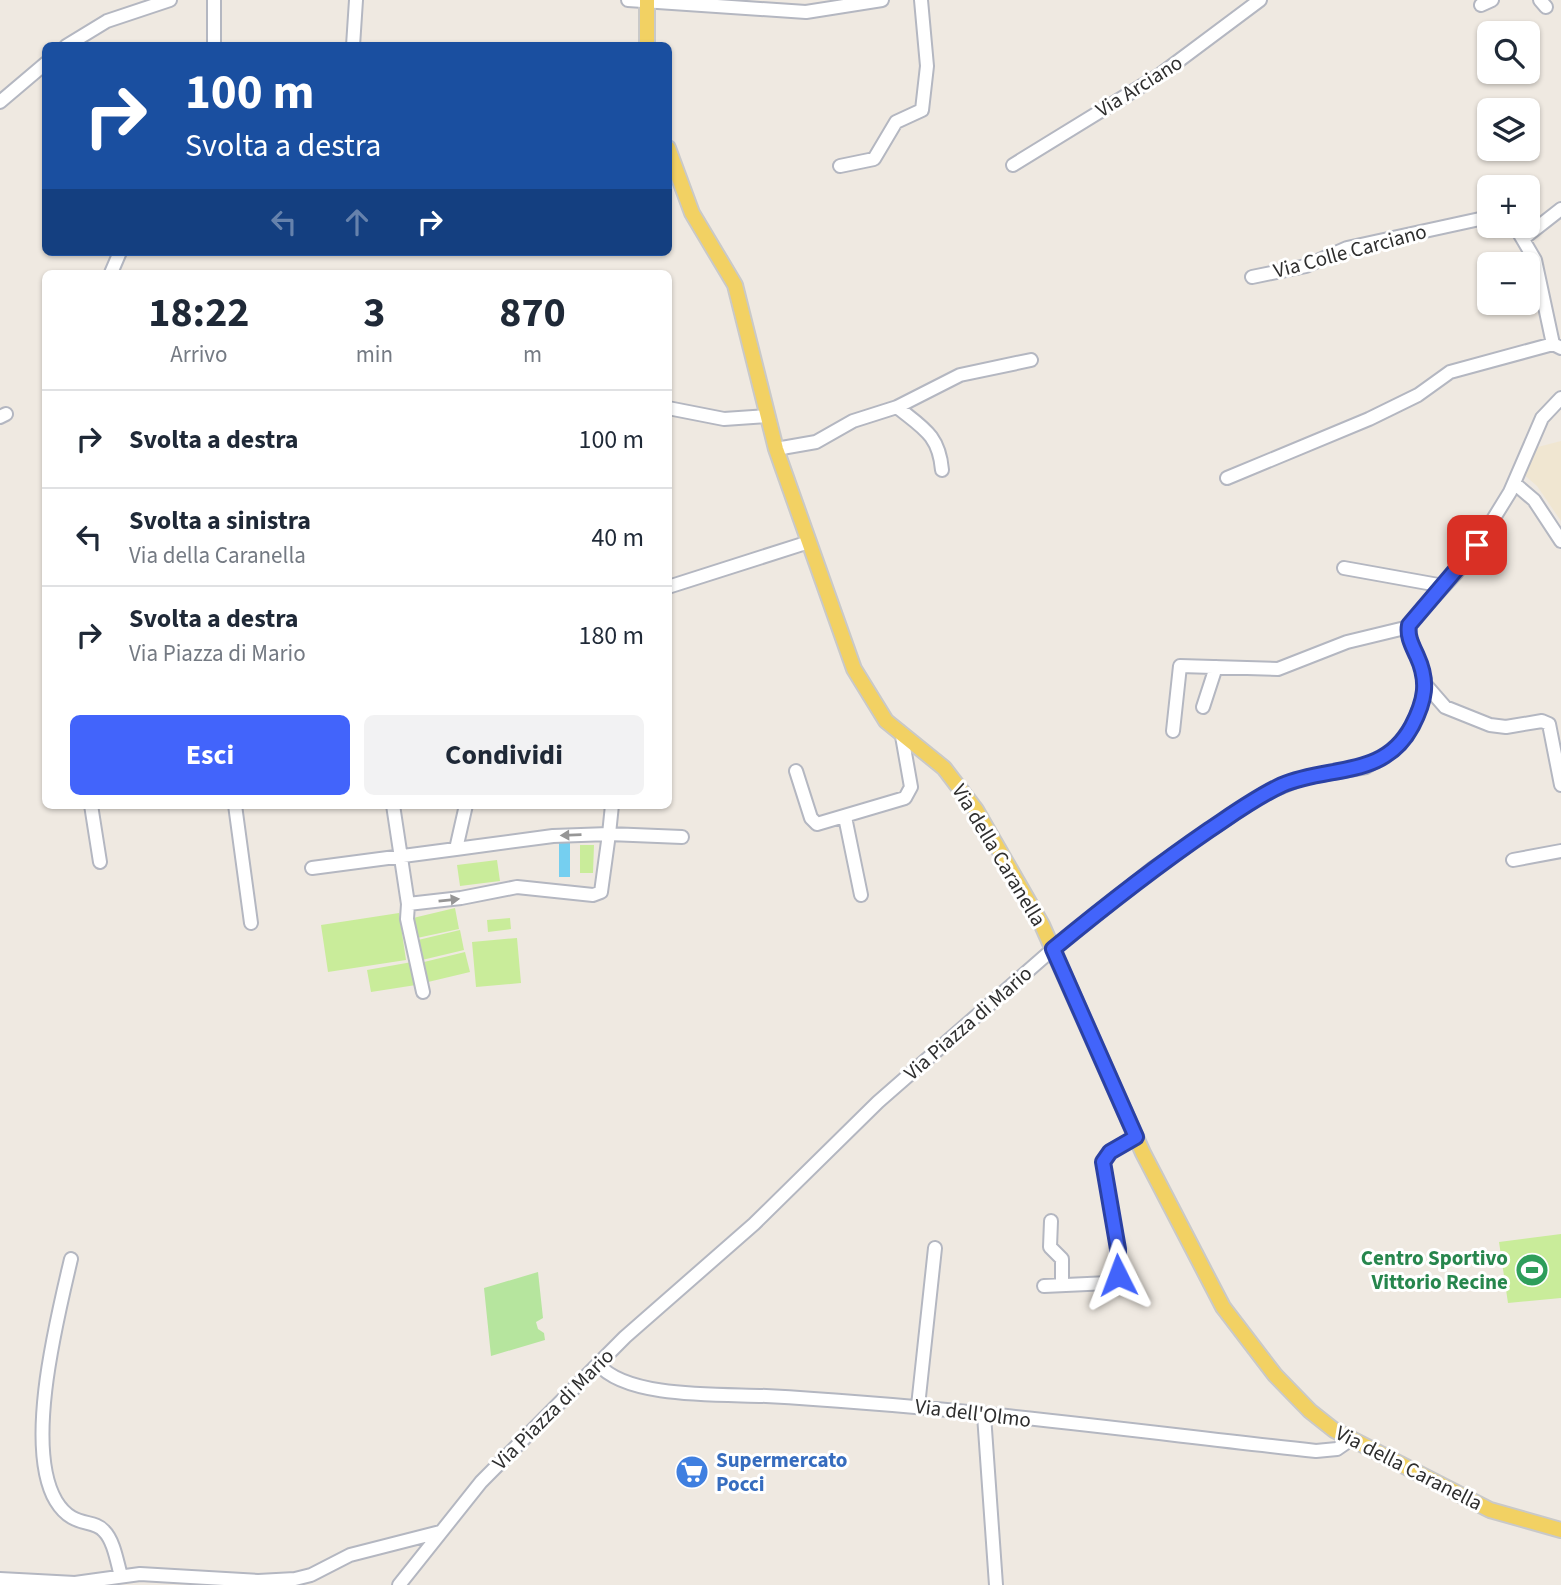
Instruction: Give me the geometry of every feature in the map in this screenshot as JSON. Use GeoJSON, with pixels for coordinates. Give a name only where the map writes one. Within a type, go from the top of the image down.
{"type":"FeatureCollection","features":[{"type":"Feature","properties":{"kind":"main road"},"geometry":{"type":"LineString","coordinates":[[647,1],[647,42]]}},
{"type":"Feature","properties":{"kind":"main road","name":"Via della Caranella"},"geometry":{"type":"LineString","coordinates":[[672,159],[692,213],[737,289],[776,449],[854,669],[880,713],[902,736],[934,759],[965,792],[1053,949],[1136,1137],[1210,1284],[1241,1333],[1310,1411],[1350,1440],[1495,1512],[1561,1530]]}},
{"type":"Feature","properties":{"kind":"street"},"geometry":{"type":"LineString","coordinates":[[72,42],[107,20],[170,0]]}},
{"type":"Feature","properties":{"kind":"street"},"geometry":{"type":"LineString","coordinates":[[214,42],[215,0]]}},
{"type":"Feature","properties":{"kind":"street"},"geometry":{"type":"LineString","coordinates":[[353,42],[356,0]]}},
{"type":"Feature","properties":{"kind":"street"},"geometry":{"type":"LineString","coordinates":[[628,0],[810,12],[882,0]]}},
{"type":"Feature","properties":{"kind":"street"},"geometry":{"type":"LineString","coordinates":[[840,166],[874,159],[896,122],[922,110],[927,66],[921,0]]}},
{"type":"Feature","properties":{"kind":"street","name":"Via Arciano"},"geometry":{"type":"LineString","coordinates":[[1013,165],[1167,70],[1260,0]]}},
{"type":"Feature","properties":{"kind":"street"},"geometry":{"type":"LineString","coordinates":[[0,102],[42,66]]}},
{"type":"Feature","properties":{"kind":"street"},"geometry":{"type":"LineString","coordinates":[[1540,225],[1561,209]]}},
{"type":"Feature","properties":{"kind":"street","name":"Via Colle Carciano"},"geometry":{"type":"LineString","coordinates":[[1252,277],[1306,266],[1347,248],[1477,220]]}},
{"type":"Feature","properties":{"kind":"street"},"geometry":{"type":"LineString","coordinates":[[1227,478],[1369,419],[1421,393],[1450,372],[1557,346],[1538,270],[1524,238]]}},
{"type":"Feature","properties":{"kind":"street"},"geometry":{"type":"LineString","coordinates":[[776,449],[811,444],[858,419],[897,407],[965,374],[1031,360]]}},
{"type":"Feature","properties":{"kind":"street"},"geometry":{"type":"LineString","coordinates":[[1561,398],[1542,418],[1514,483],[1477,545],[1444,586],[1419,610],[1409,628],[1426,684],[1445,707],[1487,724],[1503,727],[1542,721],[1549,724],[1561,785]]}},
{"type":"Feature","properties":{"kind":"street"},"geometry":{"type":"LineString","coordinates":[[897,407],[935,440],[940,451],[942,470]]}},
{"type":"Feature","properties":{"kind":"street"},"geometry":{"type":"LineString","coordinates":[[672,409],[720,419],[767,416]]}},
{"type":"Feature","properties":{"kind":"street"},"geometry":{"type":"LineString","coordinates":[[1514,483],[1532,497],[1561,541]]}},
{"type":"Feature","properties":{"kind":"street"},"geometry":{"type":"LineString","coordinates":[[672,586],[809,542]]}},
{"type":"Feature","properties":{"kind":"street"},"geometry":{"type":"LineString","coordinates":[[1344,568],[1444,586]]}},
{"type":"Feature","properties":{"kind":"street"},"geometry":{"type":"LineString","coordinates":[[1173,731],[1178,667],[1278,669],[1340,645],[1409,628]]}},
{"type":"Feature","properties":{"kind":"street"},"geometry":{"type":"LineString","coordinates":[[1203,707],[1216,667]]}},
{"type":"Feature","properties":{"kind":"street","name":"Via Piazza di Mario"},"geometry":{"type":"LineString","coordinates":[[399,1585],[486,1477],[598,1364],[658,1306],[760,1218],[872,1108],[1053,949],[1152,869],[1262,795],[1303,778],[1366,767],[1387,755],[1400,743],[1413,724],[1424,698],[1426,684]]}},
{"type":"Feature","properties":{"kind":"street"},"geometry":{"type":"LineString","coordinates":[[796,771],[814,824],[845,817],[908,796],[911,787],[902,736]]}},
{"type":"Feature","properties":{"kind":"street"},"geometry":{"type":"LineString","coordinates":[[92,809],[100,862]]}},
{"type":"Feature","properties":{"kind":"street"},"geometry":{"type":"LineString","coordinates":[[236,809],[251,923]]}},
{"type":"Feature","properties":{"kind":"street"},"geometry":{"type":"LineString","coordinates":[[394,809],[408,904],[407,919],[423,992]]}},
{"type":"Feature","properties":{"kind":"street"},"geometry":{"type":"LineString","coordinates":[[456,849],[465,809]]}},
{"type":"Feature","properties":{"kind":"street"},"geometry":{"type":"LineString","coordinates":[[408,904],[461,898],[517,887],[597,895],[604,885],[612,809]]}},
{"type":"Feature","properties":{"kind":"street"},"geometry":{"type":"LineString","coordinates":[[845,817],[861,895]]}},
{"type":"Feature","properties":{"kind":"street"},"geometry":{"type":"LineString","coordinates":[[312,868],[553,836],[609,834],[682,837]]}},
{"type":"Feature","properties":{"kind":"street"},"geometry":{"type":"LineString","coordinates":[[1513,860],[1561,851]]}},
{"type":"Feature","properties":{"kind":"street"},"geometry":{"type":"LineString","coordinates":[[1044,1286],[1062,1283],[1111,1283],[1117,1278],[1118,1249],[1103,1162],[1110,1152],[1136,1137]]}},
{"type":"Feature","properties":{"kind":"street"},"geometry":{"type":"LineString","coordinates":[[1051,1221],[1051,1247],[1062,1259],[1062,1283]]}},
{"type":"Feature","properties":{"kind":"street"},"geometry":{"type":"LineString","coordinates":[[918,1406],[935,1248]]}},
{"type":"Feature","properties":{"kind":"street"},"geometry":{"type":"LineString","coordinates":[[71,1259],[47,1388],[42,1445],[44,1464],[50,1487],[65,1511],[75,1520],[100,1527],[107,1534],[121,1576]]}},
{"type":"Feature","properties":{"kind":"street","name":"Via dell'Olmo"},"geometry":{"type":"LineString","coordinates":[[598,1364],[617,1380],[640,1386],[918,1406],[1316,1451],[1337,1449],[1350,1440]]}},
{"type":"Feature","properties":{"kind":"street"},"geometry":{"type":"LineString","coordinates":[[985,1415],[996,1585]]}},
{"type":"Feature","properties":{"kind":"street"},"geometry":{"type":"LineString","coordinates":[[0,1579],[71,1583],[121,1576],[295,1580],[350,1555],[440,1532]]}},
{"type":"Feature","properties":{"kind":"shaded area"},"geometry":{"type":"Polygon","coordinates":[[[1561,441],[1561,521],[1537,486],[1523,474],[1534,448],[1561,441]]]}},
{"type":"Feature","properties":{"kind":"green space"},"geometry":{"type":"Polygon","coordinates":[[[580,845],[594,845],[593,873],[580,873],[580,845]]]}},
{"type":"Feature","properties":{"kind":"green space"},"geometry":{"type":"Polygon","coordinates":[[[497,860],[500,881],[460,886],[457,865],[497,860]]]}},
{"type":"Feature","properties":{"kind":"green space"},"geometry":{"type":"Polygon","coordinates":[[[455,908],[459,929],[417,938],[413,918],[455,908]]]}},
{"type":"Feature","properties":{"kind":"green space"},"geometry":{"type":"Polygon","coordinates":[[[399,913],[406,960],[328,972],[321,925],[399,913]]]}},
{"type":"Feature","properties":{"kind":"green space"},"geometry":{"type":"Polygon","coordinates":[[[510,918],[511,929],[488,932],[487,920],[510,918]]]}},
{"type":"Feature","properties":{"kind":"green space"},"geometry":{"type":"Polygon","coordinates":[[[460,930],[464,950],[422,960],[418,940],[460,930]]]}},
{"type":"Feature","properties":{"kind":"green space"},"geometry":{"type":"Polygon","coordinates":[[[517,938],[521,983],[476,987],[472,942],[517,938]]]}},
{"type":"Feature","properties":{"kind":"green space"},"geometry":{"type":"Polygon","coordinates":[[[465,952],[470,972],[428,982],[424,962],[465,952]]]}},
{"type":"Feature","properties":{"kind":"green space"},"geometry":{"type":"Polygon","coordinates":[[[412,962],[416,985],[371,992],[367,970],[412,962]]]}},
{"type":"Feature","properties":{"kind":"green space","name":"Centro Sportivo Vittorio Recine"},"geometry":{"type":"Polygon","coordinates":[[[1561,1234],[1561,1298],[1508,1303],[1499,1242],[1561,1234]]]}},
{"type":"Feature","properties":{"kind":"green space"},"geometry":{"type":"Polygon","coordinates":[[[538,1272],[543,1318],[536,1322],[538,1329],[544,1333],[545,1340],[491,1356],[484,1288],[538,1272]]]}},
{"type":"Feature","properties":{"kind":"water"},"geometry":{"type":"Polygon","coordinates":[[[559,842],[570,842],[570,877],[559,877],[559,842]]]}},
{"type":"Feature","properties":{"kind":"place","name":"Centro Sportivo Vittorio Recine"},"geometry":{"type":"Point","coordinates":[1532,1270]}},
{"type":"Feature","properties":{"kind":"place","name":"Supermercato Pocci"},"geometry":{"type":"Point","coordinates":[692,1472]}},
{"type":"Feature","properties":{"kind":"route"},"geometry":{"type":"LineString","coordinates":[[1118,1275],[1118,1249],[1102,1167],[1110,1152],[1136,1137],[1053,949],[1152,869],[1262,795],[1286,783],[1313,775],[1366,767],[1394,750],[1413,724],[1422,704],[1426,684],[1410,638],[1409,625],[1419,610],[1457,572],[1477,545]]}}]}
